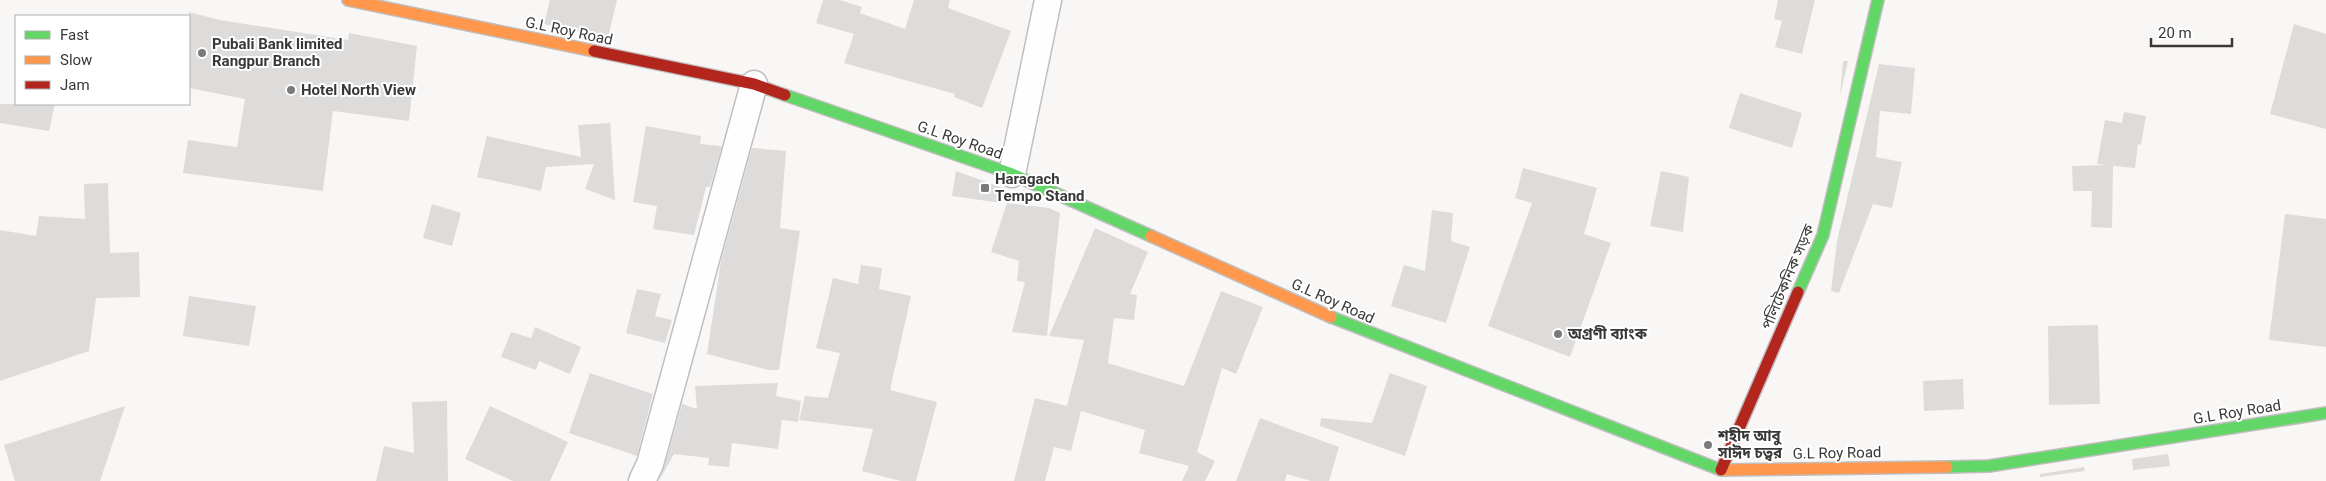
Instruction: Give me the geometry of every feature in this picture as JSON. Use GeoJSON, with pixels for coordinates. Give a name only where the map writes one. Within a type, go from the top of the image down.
{"type":"FeatureCollection","features":[{"type":"Feature","properties":{"kind":"main road","name":"G.L Roy Road"},"geometry":{"type":"LineString","coordinates":[[348,0],[754,84],[1012,174],[1360,330],[1721,470],[1989,466],[2326,413]]}},
{"type":"Feature","properties":{"kind":"main road","name":"পলিটেকনিক সড়ক"},"geometry":{"type":"LineString","coordinates":[[1721,470],[1823,235],[1878,0]]}},
{"type":"Feature","properties":{"kind":"street"},"geometry":{"type":"LineString","coordinates":[[1012,174],[1048,0]]}},
{"type":"Feature","properties":{"kind":"street"},"geometry":{"type":"LineString","coordinates":[[642,481],[650,464],[754,84]]}},
{"type":"Feature","properties":{"kind":"building"},"geometry":{"type":"Polygon","coordinates":[[[550,0],[617,0],[608,38],[544,24],[550,0]]]}},
{"type":"Feature","properties":{"kind":"building"},"geometry":{"type":"Polygon","coordinates":[[[823,0],[840,0],[862,7],[860,13],[905,29],[914,0],[950,0],[948,8],[1011,31],[982,108],[954,97],[955,94],[844,63],[854,34],[816,23],[823,0]]]}},
{"type":"Feature","properties":{"kind":"building"},"geometry":{"type":"Polygon","coordinates":[[[1778,0],[1815,0],[1802,54],[1775,47],[1782,21],[1774,19],[1778,0]]]}},
{"type":"Feature","properties":{"kind":"building"},"geometry":{"type":"Polygon","coordinates":[[[189,12],[220,20],[348,40],[349,33],[417,46],[409,121],[333,111],[323,191],[183,173],[188,140],[237,147],[245,99],[190,88],[189,12]]]}},
{"type":"Feature","properties":{"kind":"building"},"geometry":{"type":"Polygon","coordinates":[[[2294,24],[2326,34],[2326,129],[2270,114],[2294,24]]]}},
{"type":"Feature","properties":{"kind":"building"},"geometry":{"type":"Polygon","coordinates":[[[1843,61],[1848,61],[1840,96],[1843,61]]]}},
{"type":"Feature","properties":{"kind":"building"},"geometry":{"type":"Polygon","coordinates":[[[1879,64],[1915,68],[1911,114],[1880,111],[1876,157],[1902,162],[1892,208],[1873,204],[1839,293],[1831,291],[1837,241],[1879,64]]]}},
{"type":"Feature","properties":{"kind":"building"},"geometry":{"type":"Polygon","coordinates":[[[1740,93],[1802,113],[1792,148],[1729,128],[1740,93]]]}},
{"type":"Feature","properties":{"kind":"building"},"geometry":{"type":"Polygon","coordinates":[[[0,104],[55,105],[49,131],[0,123],[0,104]]]}},
{"type":"Feature","properties":{"kind":"building"},"geometry":{"type":"Polygon","coordinates":[[[2124,112],[2146,116],[2141,145],[2138,144],[2135,168],[2113,166],[2112,228],[2091,227],[2092,191],[2073,191],[2072,166],[2107,165],[2097,164],[2105,120],[2122,123],[2124,112]]]}},
{"type":"Feature","properties":{"kind":"building"},"geometry":{"type":"Polygon","coordinates":[[[610,121],[615,200],[585,189],[594,164],[546,167],[541,191],[477,177],[487,136],[581,157],[578,125],[609,123],[610,121]]]}},
{"type":"Feature","properties":{"kind":"building"},"geometry":{"type":"Polygon","coordinates":[[[646,126],[701,136],[700,144],[722,146],[710,187],[706,187],[694,235],[653,229],[657,206],[633,202],[646,126]]]}},
{"type":"Feature","properties":{"kind":"building"},"geometry":{"type":"Polygon","coordinates":[[[752,148],[786,151],[780,228],[800,231],[779,370],[769,370],[707,354],[721,261],[752,148]]]}},
{"type":"Feature","properties":{"kind":"building"},"geometry":{"type":"Polygon","coordinates":[[[1523,168],[1597,188],[1584,234],[1611,243],[1570,357],[1488,326],[1532,203],[1515,198],[1523,168]]]}},
{"type":"Feature","properties":{"kind":"building"},"geometry":{"type":"Polygon","coordinates":[[[956,171],[1003,188],[1001,203],[952,196],[956,171]]]}},
{"type":"Feature","properties":{"kind":"building"},"geometry":{"type":"Polygon","coordinates":[[[1661,171],[1689,177],[1683,232],[1650,226],[1661,171]]]}},
{"type":"Feature","properties":{"kind":"building"},"geometry":{"type":"Polygon","coordinates":[[[108,183],[110,253],[139,252],[140,297],[96,298],[89,351],[0,381],[0,230],[36,236],[39,216],[85,219],[84,184],[108,183]]]}},
{"type":"Feature","properties":{"kind":"building"},"geometry":{"type":"Polygon","coordinates":[[[1007,203],[1049,208],[1060,213],[1047,336],[1012,332],[1025,282],[1017,281],[1019,261],[991,252],[1007,203]]]}},
{"type":"Feature","properties":{"kind":"building"},"geometry":{"type":"Polygon","coordinates":[[[432,204],[461,213],[452,246],[423,238],[432,204]]]}},
{"type":"Feature","properties":{"kind":"building"},"geometry":{"type":"Polygon","coordinates":[[[1432,210],[1453,213],[1451,241],[1470,247],[1446,323],[1391,306],[1404,265],[1425,271],[1432,210]]]}},
{"type":"Feature","properties":{"kind":"building"},"geometry":{"type":"Polygon","coordinates":[[[2285,214],[2326,219],[2326,347],[2269,340],[2285,214]]]}},
{"type":"Feature","properties":{"kind":"building"},"geometry":{"type":"Polygon","coordinates":[[[1095,228],[1148,252],[1130,294],[1137,295],[1134,320],[1114,318],[1108,363],[1184,386],[1221,291],[1263,307],[1236,374],[1222,368],[1197,452],[1215,461],[1205,481],[1182,481],[1189,466],[1139,453],[1145,430],[1081,411],[1071,451],[1054,447],[1045,481],[1014,481],[1035,398],[1067,406],[1084,340],[1049,336],[1095,228]]]}},
{"type":"Feature","properties":{"kind":"building"},"geometry":{"type":"Polygon","coordinates":[[[861,265],[882,268],[879,289],[911,296],[890,390],[937,402],[916,481],[901,481],[862,471],[873,429],[799,420],[805,396],[828,398],[840,353],[816,348],[833,278],[858,284],[861,265]]]}},
{"type":"Feature","properties":{"kind":"building"},"geometry":{"type":"Polygon","coordinates":[[[637,289],[661,294],[655,316],[672,320],[665,343],[626,333],[637,289]]]}},
{"type":"Feature","properties":{"kind":"building"},"geometry":{"type":"Polygon","coordinates":[[[189,296],[256,306],[249,346],[183,336],[189,296]]]}},
{"type":"Feature","properties":{"kind":"building"},"geometry":{"type":"Polygon","coordinates":[[[2098,325],[2100,404],[2049,405],[2048,326],[2098,325]]]}},
{"type":"Feature","properties":{"kind":"building"},"geometry":{"type":"Polygon","coordinates":[[[535,327],[581,347],[570,374],[539,361],[536,370],[501,357],[511,332],[531,338],[535,327]]]}},
{"type":"Feature","properties":{"kind":"building"},"geometry":{"type":"Polygon","coordinates":[[[590,373],[653,394],[637,456],[569,433],[590,373]]]}},
{"type":"Feature","properties":{"kind":"building"},"geometry":{"type":"Polygon","coordinates":[[[1390,373],[1427,386],[1405,456],[1320,426],[1321,418],[1372,423],[1390,373]]]}},
{"type":"Feature","properties":{"kind":"building"},"geometry":{"type":"Polygon","coordinates":[[[1963,379],[1964,409],[1924,411],[1923,381],[1963,379]]]}},
{"type":"Feature","properties":{"kind":"building"},"geometry":{"type":"Polygon","coordinates":[[[778,383],[776,396],[801,401],[798,422],[782,420],[778,449],[732,443],[729,467],[708,465],[709,458],[674,454],[659,481],[682,404],[697,409],[695,386],[778,383]]]}},
{"type":"Feature","properties":{"kind":"building"},"geometry":{"type":"Polygon","coordinates":[[[447,401],[448,481],[376,481],[384,446],[414,453],[412,402],[447,401]]]}},
{"type":"Feature","properties":{"kind":"building"},"geometry":{"type":"Polygon","coordinates":[[[125,406],[100,481],[15,481],[4,445],[125,406]]]}},
{"type":"Feature","properties":{"kind":"building"},"geometry":{"type":"Polygon","coordinates":[[[490,406],[568,442],[550,481],[513,481],[465,459],[490,406]]]}},
{"type":"Feature","properties":{"kind":"building"},"geometry":{"type":"Polygon","coordinates":[[[1260,418],[1339,447],[1329,481],[1311,481],[1287,474],[1285,481],[1236,481],[1260,418]]]}},
{"type":"Feature","properties":{"kind":"building"},"geometry":{"type":"Polygon","coordinates":[[[2168,454],[2170,466],[2133,470],[2132,459],[2168,454]]]}},
{"type":"Feature","properties":{"kind":"building"},"geometry":{"type":"Polygon","coordinates":[[[2084,467],[2085,471],[2040,477],[2040,474],[2084,467]]]}},
{"type":"Feature","properties":{"kind":"traffic: fast"},"geometry":{"type":"LineString","coordinates":[[1798,292],[1823,235],[1878,0]]}},
{"type":"Feature","properties":{"kind":"traffic: fast"},"geometry":{"type":"LineString","coordinates":[[785,95],[1012,174],[1151,236]]}},
{"type":"Feature","properties":{"kind":"traffic: fast"},"geometry":{"type":"LineString","coordinates":[[1331,317],[1721,470]]}},
{"type":"Feature","properties":{"kind":"traffic: fast"},"geometry":{"type":"LineString","coordinates":[[1947,467],[1989,466],[2326,413]]}},
{"type":"Feature","properties":{"kind":"traffic: slow"},"geometry":{"type":"LineString","coordinates":[[348,0],[594,51]]}},
{"type":"Feature","properties":{"kind":"traffic: slow"},"geometry":{"type":"LineString","coordinates":[[1151,236],[1331,317]]}},
{"type":"Feature","properties":{"kind":"traffic: slow"},"geometry":{"type":"LineString","coordinates":[[1721,470],[1947,467]]}},
{"type":"Feature","properties":{"kind":"traffic: jam"},"geometry":{"type":"LineString","coordinates":[[594,51],[754,84],[785,95]]}},
{"type":"Feature","properties":{"kind":"traffic: jam"},"geometry":{"type":"LineString","coordinates":[[1721,470],[1798,292]]}},
{"type":"Feature","properties":{"kind":"place","name":"Pubali Bank limited Rangpur Branch"},"geometry":{"type":"Point","coordinates":[202,53]}},
{"type":"Feature","properties":{"kind":"place","name":"Hotel North View"},"geometry":{"type":"Point","coordinates":[291,90]}},
{"type":"Feature","properties":{"kind":"place","name":"Haragach Tempo Stand"},"geometry":{"type":"Point","coordinates":[985,188]}},
{"type":"Feature","properties":{"kind":"place","name":"অগ্রণী ব্যাংক"},"geometry":{"type":"Point","coordinates":[1558,334]}},
{"type":"Feature","properties":{"kind":"place","name":"শহীদ আবু সাঈদ চত্বর"},"geometry":{"type":"Point","coordinates":[1708,445]}}]}
